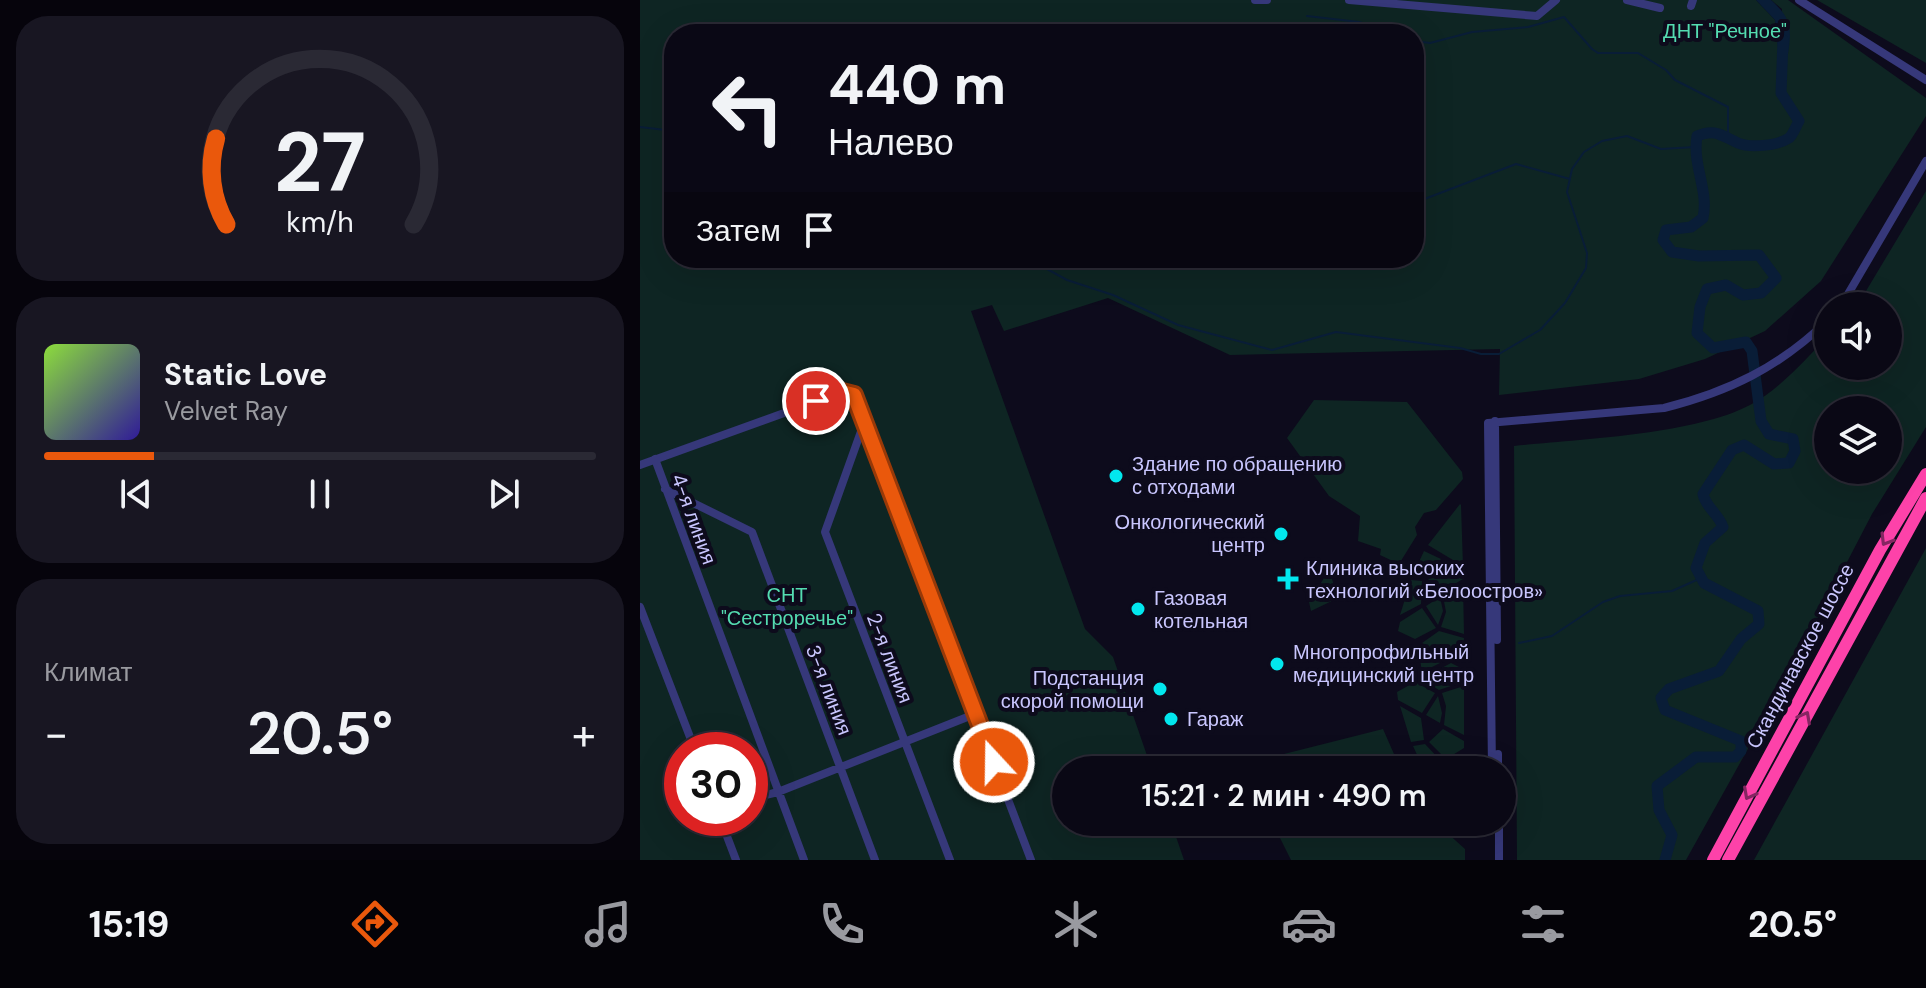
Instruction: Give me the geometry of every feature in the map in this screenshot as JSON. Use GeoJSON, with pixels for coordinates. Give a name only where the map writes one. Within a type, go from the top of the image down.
{"type":"FeatureCollection","features":[{"type":"Feature","properties":{"kind":"highway","name":"Скандинавское шоссе"},"geometry":{"type":"LineString","coordinates":[[1713,860],[1880,550],[1926,474]]}},
{"type":"Feature","properties":{"kind":"highway","name":"Скандинавское шоссе"},"geometry":{"type":"LineString","coordinates":[[1728,860],[1926,498]]}},
{"type":"Feature","properties":{"kind":"street"},"geometry":{"type":"LineString","coordinates":[[1255,0],[1267,0]]}},
{"type":"Feature","properties":{"kind":"street"},"geometry":{"type":"LineString","coordinates":[[1349,0],[1428,3],[1537,16],[1556,0]]}},
{"type":"Feature","properties":{"kind":"street"},"geometry":{"type":"LineString","coordinates":[[1481,11],[1483,0]]}},
{"type":"Feature","properties":{"kind":"street"},"geometry":{"type":"LineString","coordinates":[[1627,0],[1660,8]]}},
{"type":"Feature","properties":{"kind":"street"},"geometry":{"type":"LineString","coordinates":[[1799,0],[1926,80]]}},
{"type":"Feature","properties":{"kind":"street"},"geometry":{"type":"LineString","coordinates":[[1849,292],[1926,161]]}},
{"type":"Feature","properties":{"kind":"street"},"geometry":{"type":"LineString","coordinates":[[1495,756],[1495,421],[1664,408],[1746,381],[1768,369],[1814,331]]}},
{"type":"Feature","properties":{"kind":"street"},"geometry":{"type":"LineString","coordinates":[[640,465],[842,392],[854,395],[1031,860]]}},
{"type":"Feature","properties":{"kind":"street","name":"2-я линия"},"geometry":{"type":"LineString","coordinates":[[864,422],[825,532],[950,860]]}},
{"type":"Feature","properties":{"kind":"street","name":"4-я линия"},"geometry":{"type":"LineString","coordinates":[[655,459],[804,860]]}},
{"type":"Feature","properties":{"kind":"street","name":"3-я линия"},"geometry":{"type":"LineString","coordinates":[[665,489],[752,532],[875,860]]}},
{"type":"Feature","properties":{"kind":"street"},"geometry":{"type":"LineString","coordinates":[[640,607],[688,732]]}},
{"type":"Feature","properties":{"kind":"street"},"geometry":{"type":"LineString","coordinates":[[768,794],[975,714]]}},
{"type":"Feature","properties":{"kind":"street"},"geometry":{"type":"LineString","coordinates":[[727,836],[736,860]]}},
{"type":"Feature","properties":{"kind":"street"},"geometry":{"type":"LineString","coordinates":[[1498,836],[1499,860]]}},
{"type":"Feature","properties":{"kind":"green space"},"geometry":{"type":"Polygon","coordinates":[[[640,0],[1756,0],[1775,20],[1779,54],[1782,9],[1771,0],[1788,0],[1926,98],[1926,116],[1821,281],[1765,331],[1705,359],[1639,379],[1499,395],[1500,349],[1230,355],[1108,298],[1004,331],[992,305],[971,311],[1085,629],[1113,657],[1147,756],[1052,756],[1052,836],[1176,836],[1184,860],[640,860],[640,0]]]}},
{"type":"Feature","properties":{"kind":"green space"},"geometry":{"type":"Polygon","coordinates":[[[1817,0],[1926,0],[1926,63],[1817,0]]]}},
{"type":"Feature","properties":{"kind":"green space"},"geometry":{"type":"Polygon","coordinates":[[[1926,191],[1926,427],[1902,466],[1902,396],[1814,396],[1814,484],[1891,484],[1686,860],[1517,860],[1514,446],[1635,434],[1698,423],[1750,405],[1792,374],[1814,351],[1814,380],[1902,380],[1902,292],[1865,292],[1926,191]]]}},
{"type":"Feature","properties":{"kind":"green space"},"geometry":{"type":"Polygon","coordinates":[[[1314,400],[1407,402],[1462,472],[1463,479],[1436,510],[1424,513],[1415,527],[1417,535],[1399,564],[1380,555],[1381,549],[1358,541],[1360,516],[1329,496],[1287,438],[1314,400]]]}},
{"type":"Feature","properties":{"kind":"green space"},"geometry":{"type":"Polygon","coordinates":[[[1461,505],[1463,566],[1428,545],[1461,505]]]}},
{"type":"Feature","properties":{"kind":"green space"},"geometry":{"type":"Polygon","coordinates":[[[1926,548],[1926,860],[1754,860],[1926,548]]]}},
{"type":"Feature","properties":{"kind":"green space"},"geometry":{"type":"Polygon","coordinates":[[[1424,551],[1441,559],[1424,577],[1413,575],[1424,551]]]}},
{"type":"Feature","properties":{"kind":"green space"},"geometry":{"type":"Polygon","coordinates":[[[1445,562],[1462,571],[1463,579],[1441,592],[1428,579],[1445,562]]]}},
{"type":"Feature","properties":{"kind":"green space"},"geometry":{"type":"Polygon","coordinates":[[[1324,578],[1332,579],[1338,598],[1311,611],[1309,602],[1324,578]]]}},
{"type":"Feature","properties":{"kind":"green space"},"geometry":{"type":"Polygon","coordinates":[[[1411,580],[1422,581],[1421,604],[1400,615],[1411,580]]]}},
{"type":"Feature","properties":{"kind":"green space"},"geometry":{"type":"Polygon","coordinates":[[[1463,584],[1464,634],[1441,627],[1446,612],[1443,596],[1463,584]]]}},
{"type":"Feature","properties":{"kind":"green space"},"geometry":{"type":"Polygon","coordinates":[[[1440,597],[1443,611],[1438,625],[1426,606],[1440,597]]]}},
{"type":"Feature","properties":{"kind":"green space"},"geometry":{"type":"Polygon","coordinates":[[[1422,608],[1436,628],[1415,639],[1398,631],[1400,622],[1422,608]]]}},
{"type":"Feature","properties":{"kind":"green space"},"geometry":{"type":"Polygon","coordinates":[[[1439,631],[1464,638],[1463,651],[1452,657],[1422,643],[1439,631]]]}},
{"type":"Feature","properties":{"kind":"green space"},"geometry":{"type":"Polygon","coordinates":[[[1422,649],[1444,661],[1422,672],[1419,653],[1422,649]]]}},
{"type":"Feature","properties":{"kind":"green space"},"geometry":{"type":"Polygon","coordinates":[[[1451,663],[1463,669],[1463,682],[1439,690],[1421,679],[1451,663]]]}},
{"type":"Feature","properties":{"kind":"green space"},"geometry":{"type":"Polygon","coordinates":[[[1415,682],[1435,693],[1422,713],[1398,700],[1397,692],[1415,682]]]}},
{"type":"Feature","properties":{"kind":"green space"},"geometry":{"type":"Polygon","coordinates":[[[1464,686],[1464,735],[1444,725],[1446,706],[1442,693],[1464,686]]]}},
{"type":"Feature","properties":{"kind":"green space"},"geometry":{"type":"Polygon","coordinates":[[[1438,696],[1442,713],[1440,723],[1426,715],[1438,696]]]}},
{"type":"Feature","properties":{"kind":"green space"},"geometry":{"type":"Polygon","coordinates":[[[1400,706],[1421,718],[1424,740],[1411,742],[1400,706]]]}},
{"type":"Feature","properties":{"kind":"green space"},"geometry":{"type":"Polygon","coordinates":[[[1383,729],[1395,756],[1282,756],[1383,729]]]}},
{"type":"Feature","properties":{"kind":"green space"},"geometry":{"type":"Polygon","coordinates":[[[1443,729],[1464,741],[1464,748],[1451,756],[1443,756],[1429,742],[1443,729]]]}},
{"type":"Feature","properties":{"kind":"green space"},"geometry":{"type":"Polygon","coordinates":[[[1425,744],[1436,756],[1418,756],[1413,746],[1425,744]]]}},
{"type":"Feature","properties":{"kind":"green space"},"geometry":{"type":"Polygon","coordinates":[[[1279,836],[1451,836],[1465,849],[1465,860],[1291,860],[1279,836]]]}},
{"type":"Feature","properties":{"kind":"water"},"geometry":{"type":"Polygon","coordinates":[[[1756,0],[1771,0],[1783,12],[1790,30],[1788,54],[1779,55],[1775,20],[1756,0]]]}},
{"type":"Feature","properties":{"kind":"waterway"},"geometry":{"type":"LineString","coordinates":[[1307,16],[1366,24]]}},
{"type":"Feature","properties":{"kind":"waterway"},"geometry":{"type":"LineString","coordinates":[[1424,42],[1472,32],[1528,27],[1564,17],[1598,53],[1638,53],[1666,70],[1675,80],[1728,107],[1728,136]]}},
{"type":"Feature","properties":{"kind":"waterway"},"geometry":{"type":"LineString","coordinates":[[1665,860],[1672,835],[1659,810],[1657,786],[1696,757],[1735,757],[1741,751],[1741,741],[1665,710],[1661,698],[1669,689],[1719,671],[1741,639],[1759,624],[1758,611],[1704,583],[1696,568],[1705,543],[1723,527],[1703,494],[1732,450],[1744,445],[1774,464],[1789,463],[1795,451],[1793,439],[1769,434],[1761,421],[1752,351],[1746,342],[1713,348],[1697,333],[1700,307],[1707,289],[1726,285],[1743,295],[1761,293],[1776,278],[1759,255],[1699,256],[1672,252],[1663,240],[1666,230],[1691,227],[1703,218],[1704,197],[1697,136],[1714,133],[1743,145],[1756,146],[1784,141],[1793,133],[1799,121],[1781,93],[1783,40]]}},
{"type":"Feature","properties":{"kind":"waterway"},"geometry":{"type":"LineString","coordinates":[[640,127],[664,130]]}},
{"type":"Feature","properties":{"kind":"waterway"},"geometry":{"type":"LineString","coordinates":[[1045,268],[1067,280],[1113,295],[1178,325],[1272,350],[1336,332],[1460,348],[1481,354],[1499,354],[1540,330],[1565,303],[1586,268],[1587,253],[1567,192],[1572,169],[1584,152],[1602,141],[1627,136],[1661,149],[1695,147]]}},
{"type":"Feature","properties":{"kind":"waterway"},"geometry":{"type":"LineString","coordinates":[[1424,199],[1516,164],[1570,179]]}},
{"type":"Feature","properties":{"kind":"waterway"},"geometry":{"type":"LineString","coordinates":[[1519,643],[1552,636],[1603,602],[1620,596],[1672,591],[1701,578]]}},
{"type":"Feature","properties":{"kind":"place","name":"Здание по обращению с отходами"},"geometry":{"type":"Point","coordinates":[1116,476]}},
{"type":"Feature","properties":{"kind":"place","name":"Онкологический центр"},"geometry":{"type":"Point","coordinates":[1281,534]}},
{"type":"Feature","properties":{"kind":"place","name":"Клиника высоких технологий «Белоостров»"},"geometry":{"type":"Point","coordinates":[1288,579]}},
{"type":"Feature","properties":{"kind":"place","name":"Газовая котельная"},"geometry":{"type":"Point","coordinates":[1138,609]}},
{"type":"Feature","properties":{"kind":"place","name":"Многопрофильный медицинский центр"},"geometry":{"type":"Point","coordinates":[1277,664]}},
{"type":"Feature","properties":{"kind":"place","name":"Подстанция скорой помощи"},"geometry":{"type":"Point","coordinates":[1160,689]}},
{"type":"Feature","properties":{"kind":"place","name":"Гараж"},"geometry":{"type":"Point","coordinates":[1171,719]}},
{"type":"Feature","properties":{"kind":"route"},"geometry":{"type":"LineString","coordinates":[[816,401],[842,392],[854,395],[994,762]]}},
{"type":"Feature","properties":{"kind":"park label","name":"ДНТ \"Речное\""},"geometry":{"type":"Point","coordinates":[1725,31]}},
{"type":"Feature","properties":{"kind":"park label","name":"СНТ \"Сестроречье\""},"geometry":{"type":"Point","coordinates":[787,606]}}]}
